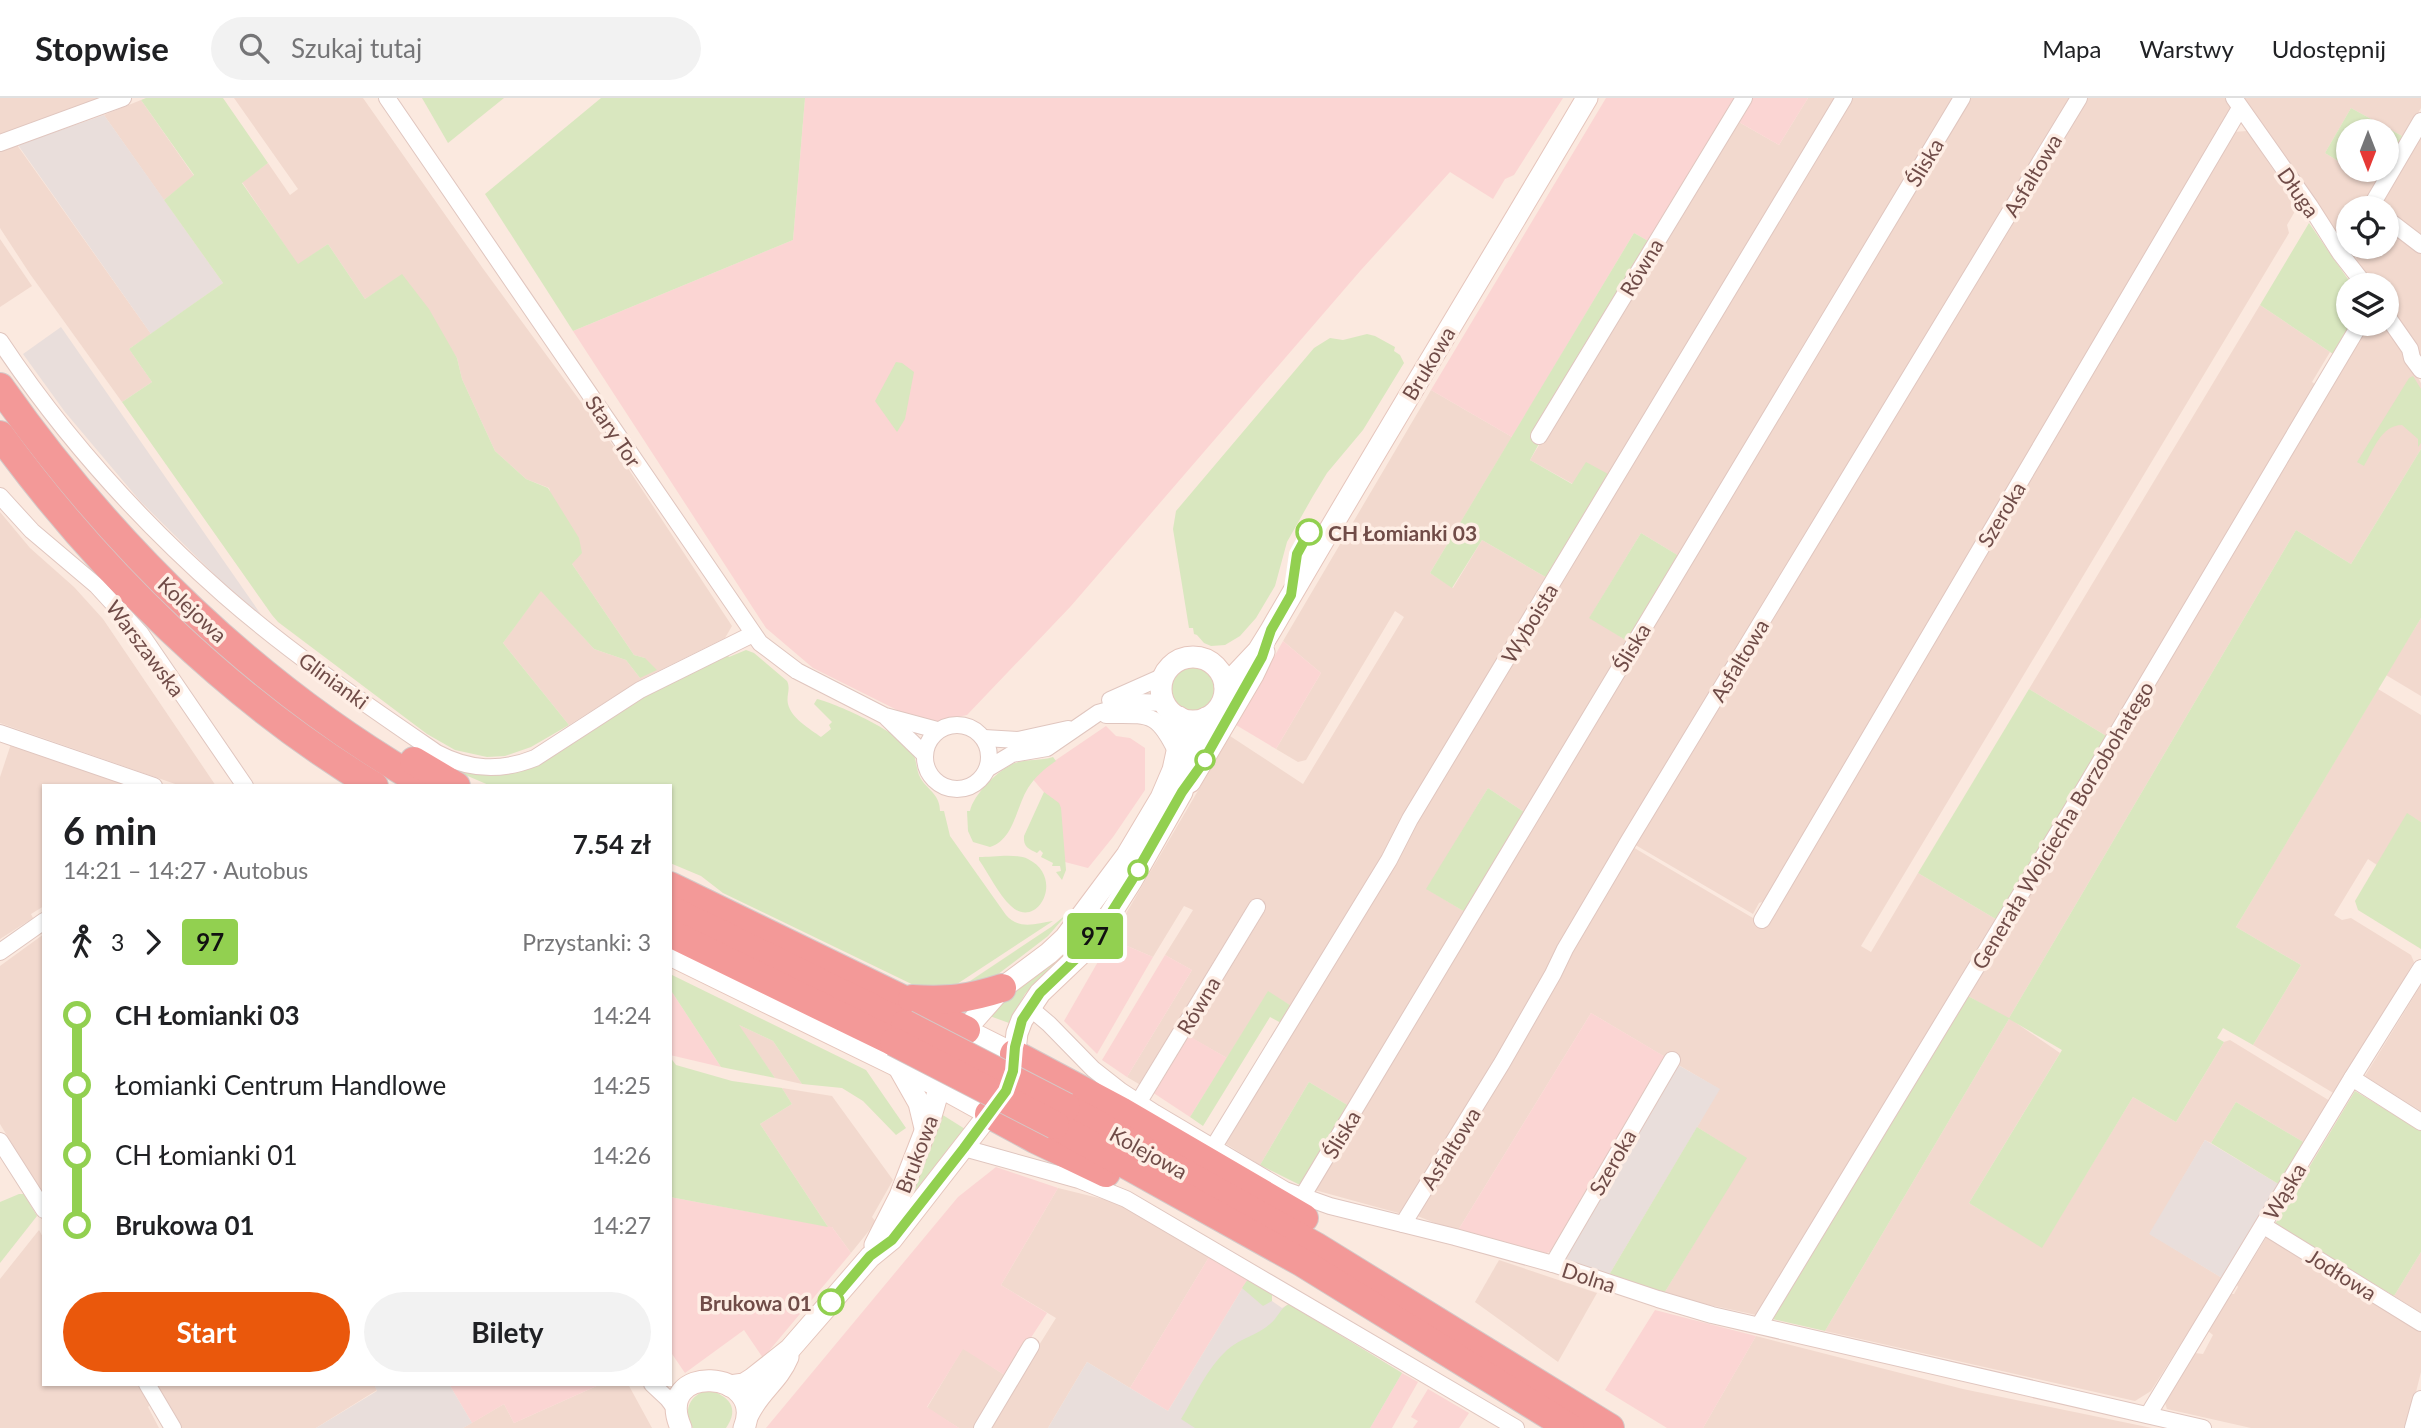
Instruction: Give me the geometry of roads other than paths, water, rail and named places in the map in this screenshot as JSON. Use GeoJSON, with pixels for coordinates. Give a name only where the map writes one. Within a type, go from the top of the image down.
{"type":"FeatureCollection","features":[{"type":"Feature","properties":{"kind":"highway","name":"Kolejowa"},"geometry":{"type":"LineString","coordinates":[[0,387],[52,458],[120,538],[187,606],[248,660],[329,722],[425,784]]}},
{"type":"Feature","properties":{"kind":"highway","name":"Kolejowa"},"geometry":{"type":"LineString","coordinates":[[0,435],[68,522],[167,625],[251,698],[307,741],[371,784]]}},
{"type":"Feature","properties":{"kind":"highway"},"geometry":{"type":"LineString","coordinates":[[248,660],[328,704],[453,784]]}},
{"type":"Feature","properties":{"kind":"highway"},"geometry":{"type":"LineString","coordinates":[[672,887],[900,1033],[966,1030]]}},
{"type":"Feature","properties":{"kind":"highway","name":"Kolejowa"},"geometry":{"type":"LineString","coordinates":[[672,910],[900,1033],[1315,1246],[1610,1428]]}},
{"type":"Feature","properties":{"kind":"highway","name":"Kolejowa"},"geometry":{"type":"LineString","coordinates":[[672,934],[900,1033]]}},
{"type":"Feature","properties":{"kind":"highway"},"geometry":{"type":"LineString","coordinates":[[900,1033],[947,1001],[966,999],[1002,988]]}},
{"type":"Feature","properties":{"kind":"highway"},"geometry":{"type":"LineString","coordinates":[[1014,1054],[1121,1111],[1401,1278],[1472,1330],[1506,1363]]}},
{"type":"Feature","properties":{"kind":"highway"},"geometry":{"type":"LineString","coordinates":[[989,1114],[1121,1180],[1379,1331],[1460,1372],[1512,1392]]}},
{"type":"Feature","properties":{"kind":"highway","name":"Kolejowa"},"geometry":{"type":"LineString","coordinates":[[1060,1116],[1570,1428]]}},
{"type":"Feature","properties":{"kind":"street"},"geometry":{"type":"LineString","coordinates":[[0,144],[123,98]]}},
{"type":"Feature","properties":{"kind":"street","name":"Stary Tor"},"geometry":{"type":"LineString","coordinates":[[387,98],[753,634],[768,651],[797,671],[885,716],[937,730]]}},
{"type":"Feature","properties":{"kind":"street","name":"Brukowa"},"geometry":{"type":"LineString","coordinates":[[1225,686],[1258,651],[1271,630],[1424,368],[1587,98]]}},
{"type":"Feature","properties":{"kind":"street","name":"Równa"},"geometry":{"type":"LineString","coordinates":[[1539,436],[1744,98]]}},
{"type":"Feature","properties":{"kind":"street","name":"Wyboista"},"geometry":{"type":"LineString","coordinates":[[1213,1148],[1382,872],[1410,819],[1844,98]]}},
{"type":"Feature","properties":{"kind":"street","name":"Śliska"},"geometry":{"type":"LineString","coordinates":[[1302,1197],[1962,98]]}},
{"type":"Feature","properties":{"kind":"street","name":"Asfaltowa"},"geometry":{"type":"LineString","coordinates":[[1403,1224],[1502,1063],[1628,842],[2079,98]]}},
{"type":"Feature","properties":{"kind":"street","name":"Długa"},"geometry":{"type":"LineString","coordinates":[[2237,103],[2310,206],[2336,237]]}},
{"type":"Feature","properties":{"kind":"street","name":"Szeroka"},"geometry":{"type":"LineString","coordinates":[[1762,920],[2237,103]]}},
{"type":"Feature","properties":{"kind":"street"},"geometry":{"type":"LineString","coordinates":[[2378,196],[2421,121]]}},
{"type":"Feature","properties":{"kind":"street"},"geometry":{"type":"LineString","coordinates":[[2399,228],[2421,245]]}},
{"type":"Feature","properties":{"kind":"street"},"geometry":{"type":"LineString","coordinates":[[2399,333],[2421,370]]}},
{"type":"Feature","properties":{"kind":"street","name":"Generała Wojciecha Borzobohatego"},"geometry":{"type":"LineString","coordinates":[[1760,1324],[2078,799],[2353,336]]}},
{"type":"Feature","properties":{"kind":"street","name":"Glinianki"},"geometry":{"type":"LineString","coordinates":[[0,341],[63,428],[108,482],[206,579],[312,665],[436,753],[450,760],[480,768],[521,764],[535,758],[640,690],[753,634]]}},
{"type":"Feature","properties":{"kind":"street","name":"Warszawska"},"geometry":{"type":"LineString","coordinates":[[0,496],[32,531],[97,586],[141,634],[243,784]]}},
{"type":"Feature","properties":{"kind":"street"},"geometry":{"type":"LineString","coordinates":[[1182,792],[1191,756],[1206,718],[1219,707],[1224,697],[1223,676],[1214,664],[1201,658],[1184,659],[1172,665],[1164,676],[1162,692],[1172,710],[1180,738],[1177,753],[1161,798],[1127,855],[1065,938],[1002,988],[966,1030],[1014,1054],[1017,1033],[1029,1007],[1099,932],[1253,675],[1271,630]]}},
{"type":"Feature","properties":{"kind":"street","name":"Brukowa"},"geometry":{"type":"LineString","coordinates":[[1214,664],[1237,655],[1271,630]]}},
{"type":"Feature","properties":{"kind":"street"},"geometry":{"type":"LineString","coordinates":[[987,769],[989,756],[984,738],[975,729],[953,724],[937,730],[927,743],[924,754],[929,773],[937,783],[948,788],[969,787],[980,779],[987,769],[1012,754],[1046,748],[1093,716],[1112,699],[1164,676]]}},
{"type":"Feature","properties":{"kind":"street"},"geometry":{"type":"LineString","coordinates":[[1093,716],[1129,703],[1172,710],[1189,720],[1206,718]]}},
{"type":"Feature","properties":{"kind":"street","name":"Stary Tor"},"geometry":{"type":"LineString","coordinates":[[885,716],[924,754]]}},
{"type":"Feature","properties":{"kind":"street"},"geometry":{"type":"LineString","coordinates":[[1093,716],[1139,716],[1157,721],[1165,728],[1177,753]]}},
{"type":"Feature","properties":{"kind":"street"},"geometry":{"type":"LineString","coordinates":[[984,738],[1018,740],[1074,728]]}},
{"type":"Feature","properties":{"kind":"street"},"geometry":{"type":"LineString","coordinates":[[0,733],[148,784]]}},
{"type":"Feature","properties":{"kind":"street","name":"Równa"},"geometry":{"type":"LineString","coordinates":[[1138,1103],[1257,907]]}},
{"type":"Feature","properties":{"kind":"street"},"geometry":{"type":"LineString","coordinates":[[0,952],[42,922]]}},
{"type":"Feature","properties":{"kind":"street"},"geometry":{"type":"LineString","coordinates":[[672,956],[900,1033],[940,1087],[989,1114]]}},
{"type":"Feature","properties":{"kind":"street","name":"Wąska"},"geometry":{"type":"LineString","coordinates":[[2148,1415],[2421,968]]}},
{"type":"Feature","properties":{"kind":"street","name":"Dolna"},"geometry":{"type":"LineString","coordinates":[[1029,1007],[1093,1069],[1138,1103],[1270,1182],[1302,1197],[1553,1265],[1712,1315],[2203,1428]]}},
{"type":"Feature","properties":{"kind":"street","name":"Brukowa"},"geometry":{"type":"LineString","coordinates":[[870,1256],[897,1203],[948,1063],[966,1030]]}},
{"type":"Feature","properties":{"kind":"street"},"geometry":{"type":"LineString","coordinates":[[900,1033],[925,1128]]}},
{"type":"Feature","properties":{"kind":"street","name":"Brukowa"},"geometry":{"type":"LineString","coordinates":[[730,1386],[744,1384],[790,1349],[870,1256],[892,1240],[964,1148],[1008,1086],[1013,1071],[1014,1054]]}},
{"type":"Feature","properties":{"kind":"street","name":"Szeroka"},"geometry":{"type":"LineString","coordinates":[[1553,1265],[1671,1060]]}},
{"type":"Feature","properties":{"kind":"street"},"geometry":{"type":"LineString","coordinates":[[2352,1078],[2421,1122]]}},
{"type":"Feature","properties":{"kind":"street"},"geometry":{"type":"LineString","coordinates":[[0,1141],[42,1207]]}},
{"type":"Feature","properties":{"kind":"street"},"geometry":{"type":"LineString","coordinates":[[964,1148],[1079,1180],[1126,1199],[1516,1428]]}},
{"type":"Feature","properties":{"kind":"street","name":"Jodłowa"},"geometry":{"type":"LineString","coordinates":[[2264,1226],[2421,1323]]}},
{"type":"Feature","properties":{"kind":"street"},"geometry":{"type":"LineString","coordinates":[[982,1428],[1031,1346]]}},
{"type":"Feature","properties":{"kind":"street","name":"Brukowa"},"geometry":{"type":"LineString","coordinates":[[746,1422],[755,1399],[776,1377],[790,1349]]}},
{"type":"Feature","properties":{"kind":"street"},"geometry":{"type":"LineString","coordinates":[[679,1419],[680,1384],[709,1379],[730,1386],[744,1402],[746,1422]]}},
{"type":"Feature","properties":{"kind":"street"},"geometry":{"type":"LineString","coordinates":[[148,1386],[173,1428]]}},
{"type":"Feature","properties":{"kind":"street"},"geometry":{"type":"LineString","coordinates":[[654,1386],[668,1399],[679,1419]]}},
{"type":"Feature","properties":{"kind":"street"},"geometry":{"type":"LineString","coordinates":[[2413,1428],[2421,1399]]}},
{"type":"Feature","properties":{"kind":"place","name":"CH Łomianki 03"},"geometry":{"type":"Point","coordinates":[1309,532]}},
{"type":"Feature","properties":{"kind":"place","name":"Brukowa 01"},"geometry":{"type":"Point","coordinates":[831,1302]}}]}
